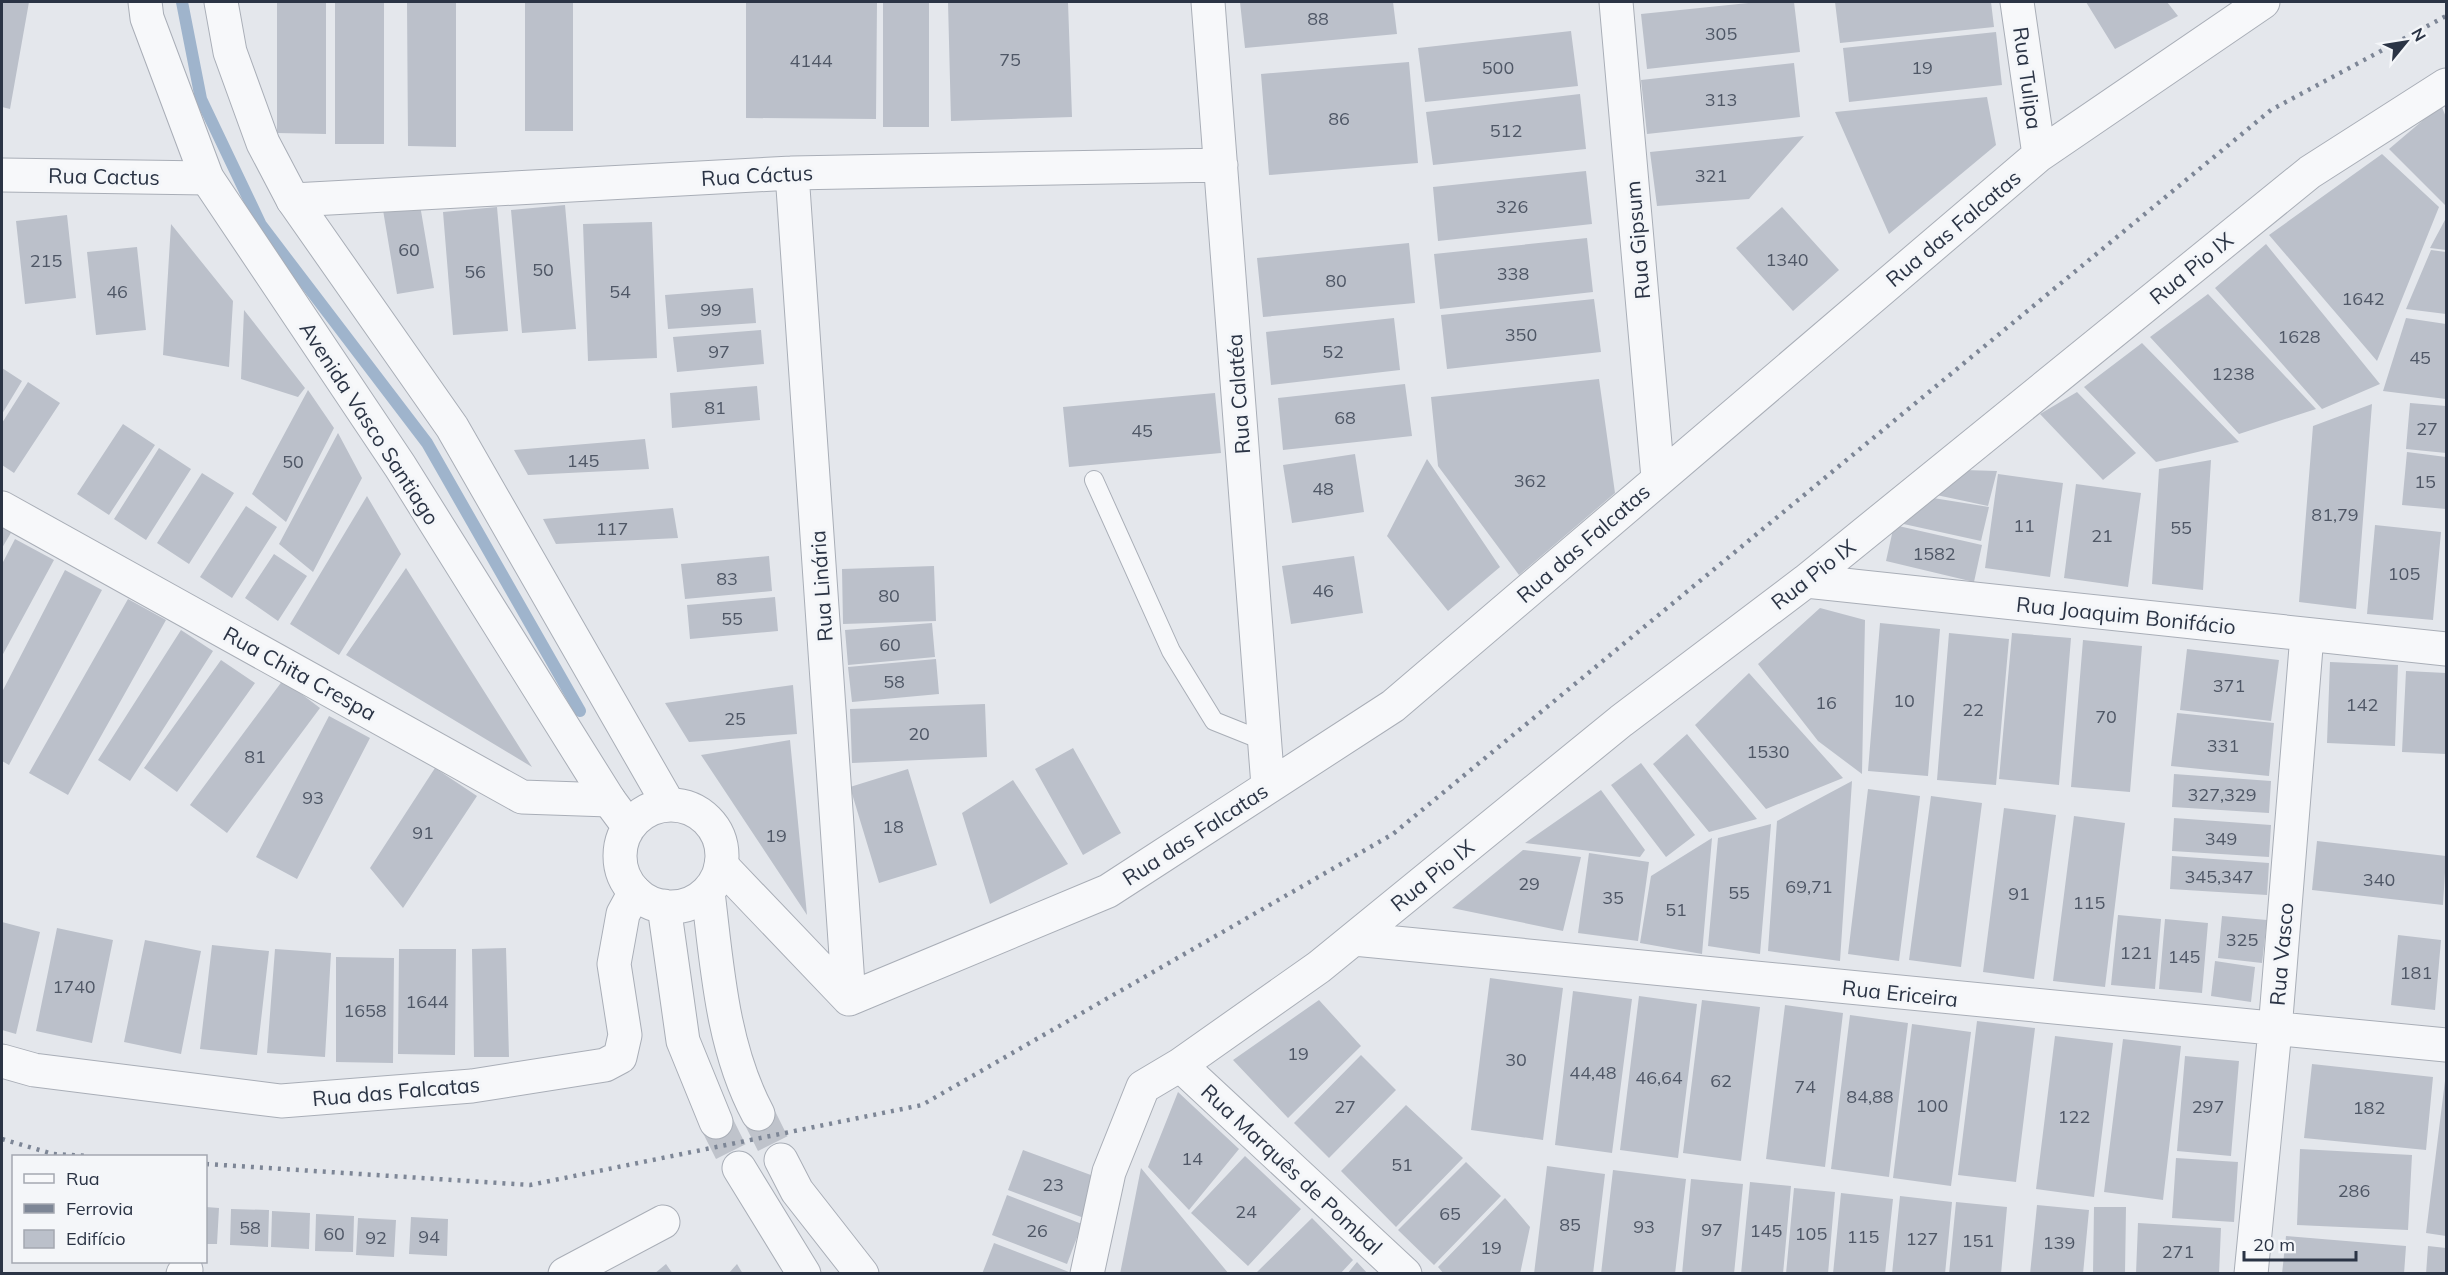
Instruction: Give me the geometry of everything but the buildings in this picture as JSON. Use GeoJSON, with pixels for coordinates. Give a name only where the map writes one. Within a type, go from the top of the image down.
{"type":"FeatureCollection","features":[{"type":"Feature","properties":{"kind":"street","name":"Avenida Vasco Santiago"},"geometry":{"type":"LineString","coordinates":[[145,2],[147,18],[207,178],[400,466],[609,800],[629,827]]}},
{"type":"Feature","properties":{"kind":"street"},"geometry":{"type":"LineString","coordinates":[[221,2],[230,52],[263,143],[293,200],[453,427],[669,805]]}},
{"type":"Feature","properties":{"kind":"street","name":"Rua Calatéa"},"geometry":{"type":"LineString","coordinates":[[1208,2],[1268,786]]}},
{"type":"Feature","properties":{"kind":"street","name":"Rua Gipsum"},"geometry":{"type":"LineString","coordinates":[[1616,2],[1658,478]]}},
{"type":"Feature","properties":{"kind":"street","name":"Rua Tulipa"},"geometry":{"type":"LineString","coordinates":[[2017,2],[2039,155]]}},
{"type":"Feature","properties":{"kind":"street","name":"Rua das Falcatas"},"geometry":{"type":"LineString","coordinates":[[849,999],[1108,891],[1393,706],[2039,155],[2263,2]]}},
{"type":"Feature","properties":{"kind":"street","name":"Rua Pio IX"},"geometry":{"type":"LineString","coordinates":[[1087,1274],[1109,1172],[1143,1087],[1180,1065],[1319,967],[1621,721],[1806,581],[2310,172],[2446,85]]}},
{"type":"Feature","properties":{"kind":"street","name":"Rua Cáctus"},"geometry":{"type":"LineString","coordinates":[[293,200],[792,172],[1221,165]]}},
{"type":"Feature","properties":{"kind":"street","name":"Rua Linária"},"geometry":{"type":"LineString","coordinates":[[792,172],[849,999]]}},
{"type":"Feature","properties":{"kind":"street","name":"Rua Cactus"},"geometry":{"type":"LineString","coordinates":[[2,175],[207,178]]}},
{"type":"Feature","properties":{"kind":"street","name":"Rua Chita Crespa"},"geometry":{"type":"LineString","coordinates":[[2,507],[522,797],[609,800]]}},
{"type":"Feature","properties":{"kind":"street","name":"Rua Joaquim Bonifácio"},"geometry":{"type":"LineString","coordinates":[[1806,581],[2446,650]]}},
{"type":"Feature","properties":{"kind":"street","name":"Rua Vasco"},"geometry":{"type":"LineString","coordinates":[[2251,1274],[2275,1030],[2307,634]]}},
{"type":"Feature","properties":{"kind":"street"},"geometry":{"type":"LineString","coordinates":[[715,878],[694,902],[680,906],[664,906],[649,902],[635,892],[625,877],[621,860],[622,843],[629,827],[640,816],[654,808],[669,805],[687,807],[703,816],[715,830],[721,847],[715,878],[722,1006],[747,1094],[758,1113]]}},
{"type":"Feature","properties":{"kind":"street"},"geometry":{"type":"LineString","coordinates":[[715,878],[849,999]]}},
{"type":"Feature","properties":{"kind":"street","name":"Rua das Falcatas"},"geometry":{"type":"LineString","coordinates":[[2,1061],[34,1070],[280,1101],[472,1086],[605,1065],[620,1057],[625,1035],[614,964],[623,914],[635,892]]}},
{"type":"Feature","properties":{"kind":"street"},"geometry":{"type":"LineString","coordinates":[[664,906],[683,1041],[716,1122]]}},
{"type":"Feature","properties":{"kind":"street","name":"Rua Ericeira"},"geometry":{"type":"LineString","coordinates":[[1354,939],[2446,1045]]}},
{"type":"Feature","properties":{"kind":"street","name":"Rua Marquês de Pombal"},"geometry":{"type":"LineString","coordinates":[[1180,1065],[1405,1274]]}},
{"type":"Feature","properties":{"kind":"street"},"geometry":{"type":"LineString","coordinates":[[781,1160],[797,1191],[862,1274]]}},
{"type":"Feature","properties":{"kind":"street"},"geometry":{"type":"LineString","coordinates":[[739,1168],[804,1274]]}},
{"type":"Feature","properties":{"kind":"street"},"geometry":{"type":"LineString","coordinates":[[565,1274],[663,1222]]}},
{"type":"Feature","properties":{"kind":"lane"},"geometry":{"type":"LineString","coordinates":[[1094,480],[1171,651],[1214,721],[1264,741]]}},
{"type":"Feature","properties":{"kind":"waterway"},"geometry":{"type":"LineString","coordinates":[[182,2],[201,99],[261,225],[427,443],[580,711]]}},
{"type":"Feature","properties":{"kind":"tunnel"},"geometry":{"type":"LineString","coordinates":[[758,1114],[781,1160]]}},
{"type":"Feature","properties":{"kind":"tunnel"},"geometry":{"type":"LineString","coordinates":[[716,1122],[739,1168]]}},
{"type":"Feature","properties":{"kind":"railway"},"geometry":{"type":"LineString","coordinates":[[207,1164],[530,1185],[922,1105],[1393,834],[2271,110],[2446,16]]}},
{"type":"Feature","properties":{"kind":"railway"},"geometry":{"type":"LineString","coordinates":[[2,1139],[53,1154],[70,1155]]}}]}
